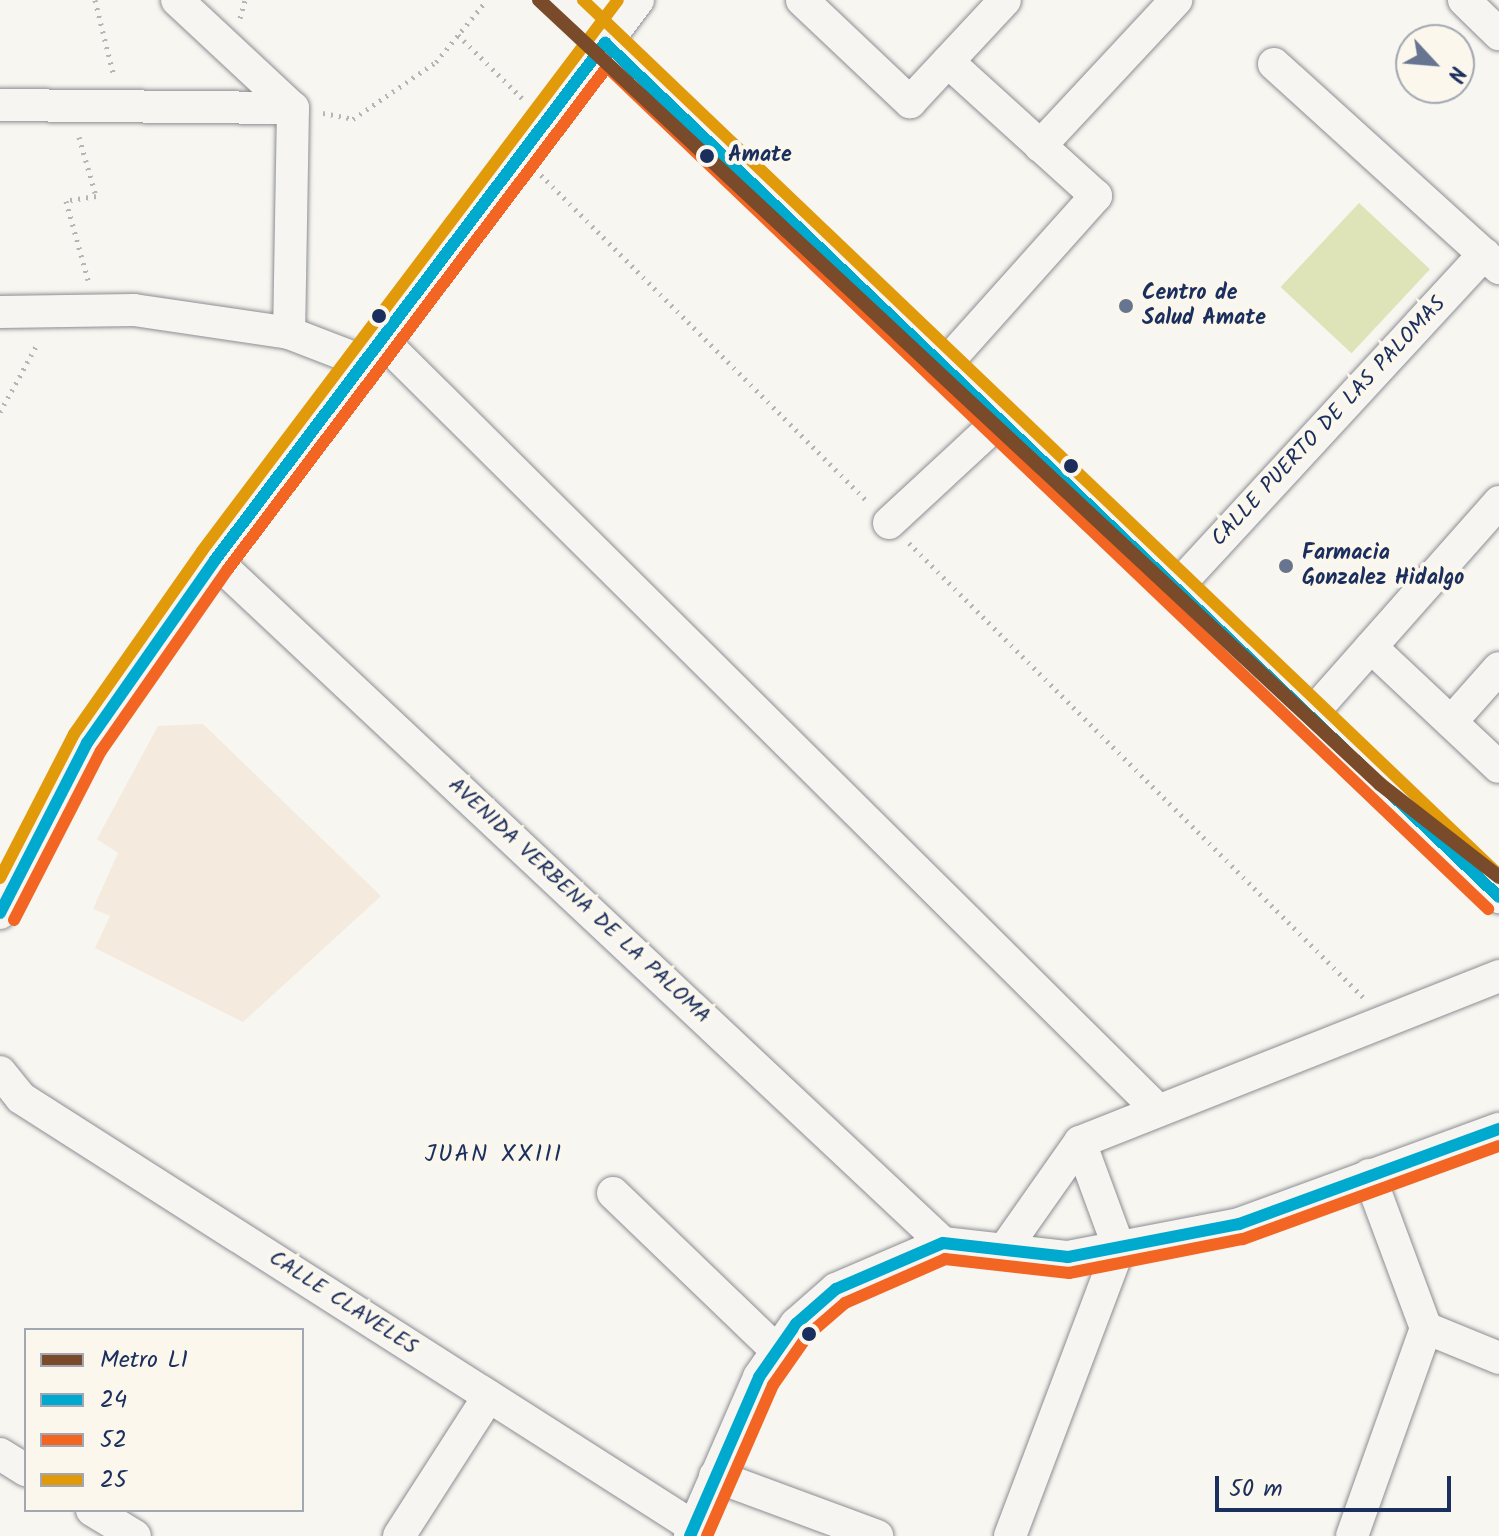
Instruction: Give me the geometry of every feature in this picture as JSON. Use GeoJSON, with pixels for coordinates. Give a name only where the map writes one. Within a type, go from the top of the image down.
{"type":"FeatureCollection","features":[{"type":"Feature","properties":{"kind":"street"},"geometry":{"type":"LineString","coordinates":[[177,0],[293,108],[289,333]]}},
{"type":"Feature","properties":{"kind":"street"},"geometry":{"type":"LineString","coordinates":[[560,0],[998,422],[1499,897]]}},
{"type":"Feature","properties":{"kind":"street"},"geometry":{"type":"LineString","coordinates":[[0,913],[87,743],[215,560],[638,0]]}},
{"type":"Feature","properties":{"kind":"street"},"geometry":{"type":"LineString","coordinates":[[802,0],[910,102],[1005,0]]}},
{"type":"Feature","properties":{"kind":"street"},"geometry":{"type":"LineString","coordinates":[[1040,146],[1176,0]]}},
{"type":"Feature","properties":{"kind":"street"},"geometry":{"type":"LineString","coordinates":[[1464,0],[1499,34]]}},
{"type":"Feature","properties":{"kind":"street"},"geometry":{"type":"LineString","coordinates":[[942,368],[1096,196],[948,62]]}},
{"type":"Feature","properties":{"kind":"street"},"geometry":{"type":"LineString","coordinates":[[1274,64],[1492,261]]}},
{"type":"Feature","properties":{"kind":"street"},"geometry":{"type":"LineString","coordinates":[[0,105],[293,108]]}},
{"type":"Feature","properties":{"kind":"street","name":"CALLE PUERTO DE LAS PALOMAS"},"geometry":{"type":"LineString","coordinates":[[1175,589],[1492,261]]}},
{"type":"Feature","properties":{"kind":"street"},"geometry":{"type":"LineString","coordinates":[[0,312],[134,310],[289,333],[373,351],[1157,1109]]}},
{"type":"Feature","properties":{"kind":"street"},"geometry":{"type":"LineString","coordinates":[[889,523],[998,422]]}},
{"type":"Feature","properties":{"kind":"street"},"geometry":{"type":"LineString","coordinates":[[1309,717],[1499,502]]}},
{"type":"Feature","properties":{"kind":"street","name":"AVENIDA VERBENA DE LA PALOMA"},"geometry":{"type":"LineString","coordinates":[[215,560],[943,1243]]}},
{"type":"Feature","properties":{"kind":"street"},"geometry":{"type":"LineString","coordinates":[[1371,647],[1499,767]]}},
{"type":"Feature","properties":{"kind":"street"},"geometry":{"type":"LineString","coordinates":[[1451,722],[1499,668]]}},
{"type":"Feature","properties":{"kind":"street"},"geometry":{"type":"LineString","coordinates":[[1004,1250],[1080,1142],[1499,976]]}},
{"type":"Feature","properties":{"kind":"street","name":"CALLE CLAVELES"},"geometry":{"type":"LineString","coordinates":[[0,1072],[21,1098],[489,1396],[692,1531]]}},
{"type":"Feature","properties":{"kind":"street"},"geometry":{"type":"LineString","coordinates":[[692,1531],[759,1377],[796,1324],[836,1289],[943,1243],[1068,1257],[1239,1224],[1499,1129]]}},
{"type":"Feature","properties":{"kind":"street"},"geometry":{"type":"LineString","coordinates":[[1010,1536],[1119,1248],[1080,1142]]}},
{"type":"Feature","properties":{"kind":"street"},"geometry":{"type":"LineString","coordinates":[[1352,1536],[1426,1328],[1369,1175]]}},
{"type":"Feature","properties":{"kind":"street"},"geometry":{"type":"LineString","coordinates":[[613,1193],[777,1351]]}},
{"type":"Feature","properties":{"kind":"street"},"geometry":{"type":"LineString","coordinates":[[1426,1328],[1499,1358]]}},
{"type":"Feature","properties":{"kind":"street"},"geometry":{"type":"LineString","coordinates":[[399,1536],[489,1396]]}},
{"type":"Feature","properties":{"kind":"street"},"geometry":{"type":"LineString","coordinates":[[0,1454],[24,1469]]}},
{"type":"Feature","properties":{"kind":"street"},"geometry":{"type":"LineString","coordinates":[[715,1476],[877,1536]]}},
{"type":"Feature","properties":{"kind":"street"},"geometry":{"type":"LineString","coordinates":[[95,1512],[135,1536]]}},
{"type":"Feature","properties":{"kind":"path"},"geometry":{"type":"LineString","coordinates":[[95,0],[121,106]]}},
{"type":"Feature","properties":{"kind":"path"},"geometry":{"type":"LineString","coordinates":[[293,108],[353,119],[436,62],[487,0]]}},
{"type":"Feature","properties":{"kind":"path"},"geometry":{"type":"LineString","coordinates":[[458,35],[525,96],[516,108]]}},
{"type":"Feature","properties":{"kind":"path"},"geometry":{"type":"LineString","coordinates":[[69,105],[96,196],[66,201],[97,311]]}},
{"type":"Feature","properties":{"kind":"path"},"geometry":{"type":"LineString","coordinates":[[521,155],[1386,1020]]}},
{"type":"Feature","properties":{"kind":"path"},"geometry":{"type":"LineString","coordinates":[[0,412],[56,311]]}},
{"type":"Feature","properties":{"kind":"shaded area"},"geometry":{"type":"Polygon","coordinates":[[[203,724],[381,896],[243,1022],[95,948],[110,916],[93,909],[118,853],[97,839],[158,726],[203,724]]]}},
{"type":"Feature","properties":{"kind":"green space"},"geometry":{"type":"Polygon","coordinates":[[[1359,203],[1430,269],[1352,353],[1281,287],[1359,203]]]}},
{"type":"Feature","properties":{"kind":"metro line","name":"L1"},"geometry":{"type":"LineString","coordinates":[[539,0],[1380,784],[1499,877]]}},
{"type":"Feature","properties":{"kind":"transit line","name":"25"},"geometry":{"type":"LineString","coordinates":[[583,0],[1499,875]]}},
{"type":"Feature","properties":{"kind":"transit line","name":"25"},"geometry":{"type":"LineString","coordinates":[[0,878],[74,734],[202,551],[618,0]]}},
{"type":"Feature","properties":{"kind":"transit line","name":"24"},"geometry":{"type":"LineString","coordinates":[[0,913],[87,743],[215,560],[605,43],[1499,897]]}},
{"type":"Feature","properties":{"kind":"transit line","name":"52"},"geometry":{"type":"LineString","coordinates":[[14,920],[101,751],[228,569],[607,67],[1488,909]]}},
{"type":"Feature","properties":{"kind":"transit line","name":"24"},"geometry":{"type":"LineString","coordinates":[[690,1536],[759,1377],[796,1324],[836,1289],[943,1243],[1068,1257],[1239,1224],[1499,1129]]}},
{"type":"Feature","properties":{"kind":"transit line","name":"52"},"geometry":{"type":"LineString","coordinates":[[707,1536],[773,1385],[808,1335],[845,1303],[945,1259],[1069,1273],[1243,1239],[1499,1146]]}},
{"type":"Feature","properties":{"kind":"place","name":"Amate"},"geometry":{"type":"Point","coordinates":[707,156]}},
{"type":"Feature","properties":{"kind":"place","name":"Centro de Salud Amate"},"geometry":{"type":"Point","coordinates":[1126,306]}},
{"type":"Feature","properties":{"kind":"place","name":"Farmacia Gonzalez Hidalgo"},"geometry":{"type":"Point","coordinates":[1286,566]}},
{"type":"Feature","properties":{"kind":"district","name":"JUAN XXIII"},"geometry":{"type":"Point","coordinates":[494,1155]}}]}
